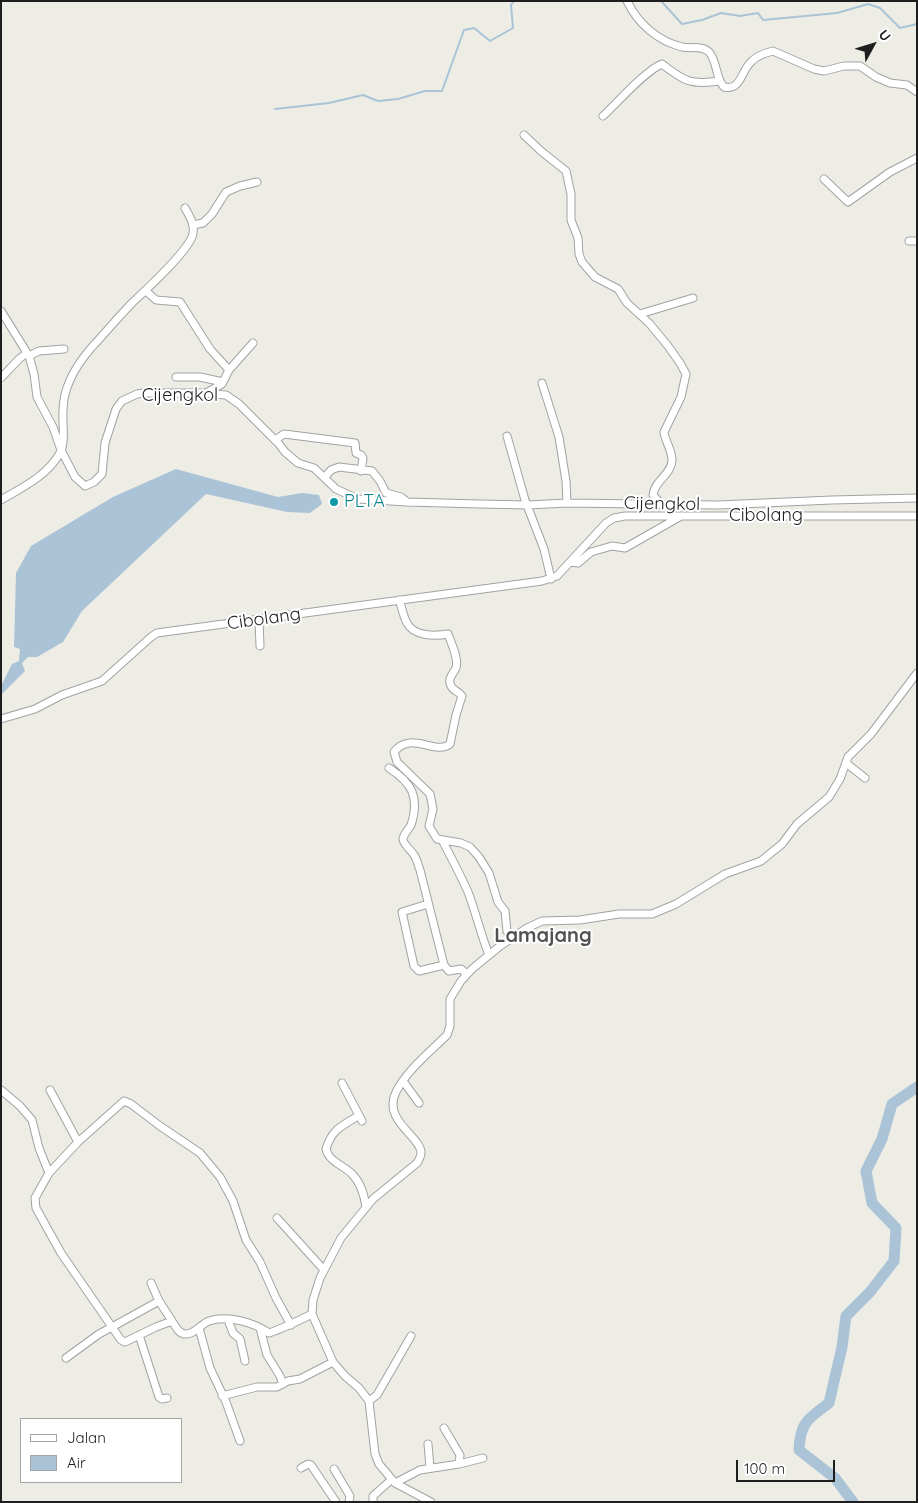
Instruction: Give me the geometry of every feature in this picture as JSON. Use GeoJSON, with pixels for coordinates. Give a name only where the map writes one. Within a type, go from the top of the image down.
{"type":"FeatureCollection","features":[{"type":"Feature","properties":{"kind":"street"},"geometry":{"type":"LineString","coordinates":[[627,1],[633,12],[655,35],[682,47],[701,48],[709,52],[724,87],[734,87],[738,84],[749,63],[754,58],[772,51],[814,69],[824,71],[844,66],[860,66],[876,77],[890,83],[907,85],[917,92]]}},
{"type":"Feature","properties":{"kind":"street"},"geometry":{"type":"LineString","coordinates":[[603,116],[660,64],[692,83],[720,81]]}},
{"type":"Feature","properties":{"kind":"street"},"geometry":{"type":"LineString","coordinates":[[524,135],[541,152],[566,171],[570,194],[571,220],[578,238],[579,254],[582,262],[595,276],[618,289],[627,303],[640,314],[668,346],[686,374],[681,397],[664,432],[672,460],[670,467],[654,489],[653,495],[661,504]]}},
{"type":"Feature","properties":{"kind":"street"},"geometry":{"type":"LineString","coordinates":[[824,179],[848,202],[890,172],[917,158]]}},
{"type":"Feature","properties":{"kind":"street"},"geometry":{"type":"LineString","coordinates":[[193,225],[203,223],[212,214],[226,192],[257,182]]}},
{"type":"Feature","properties":{"kind":"street"},"geometry":{"type":"LineString","coordinates":[[1,500],[40,476],[50,467],[61,450],[64,397],[71,379],[83,357],[176,258],[192,237],[193,225],[185,208]]}},
{"type":"Feature","properties":{"kind":"street"},"geometry":{"type":"LineString","coordinates":[[146,291],[156,300],[180,302],[210,349],[229,370]]}},
{"type":"Feature","properties":{"kind":"street"},"geometry":{"type":"LineString","coordinates":[[640,314],[693,298]]}},
{"type":"Feature","properties":{"kind":"street"},"geometry":{"type":"LineString","coordinates":[[1,311],[4,320],[28,354],[34,374],[37,397],[53,427],[61,450]]}},
{"type":"Feature","properties":{"kind":"street"},"geometry":{"type":"LineString","coordinates":[[205,393],[218,388],[229,370],[254,343]]}},
{"type":"Feature","properties":{"kind":"street"},"geometry":{"type":"LineString","coordinates":[[1,378],[19,359],[28,354],[64,349]]}},
{"type":"Feature","properties":{"kind":"street"},"geometry":{"type":"LineString","coordinates":[[176,377],[200,377],[223,382]]}},
{"type":"Feature","properties":{"kind":"street"},"geometry":{"type":"LineString","coordinates":[[542,383],[559,436],[566,481],[567,503]]}},
{"type":"Feature","properties":{"kind":"street","name":"Cijengkol"},"geometry":{"type":"LineString","coordinates":[[61,450],[75,478],[83,485],[88,486],[102,474],[105,443],[116,409],[122,401],[144,393],[205,393],[228,397],[239,404],[298,463],[314,468],[336,489],[358,499],[528,505],[567,503],[718,505],[917,498]]}},
{"type":"Feature","properties":{"kind":"street"},"geometry":{"type":"LineString","coordinates":[[275,440],[284,434],[355,443],[356,454],[361,455],[362,458],[361,471]]}},
{"type":"Feature","properties":{"kind":"street"},"geometry":{"type":"LineString","coordinates":[[508,436],[528,505],[544,549],[551,579]]}},
{"type":"Feature","properties":{"kind":"street","name":"Cijengkol"},"geometry":{"type":"LineString","coordinates":[[325,477],[331,470],[339,467],[372,472],[380,480],[386,493],[400,497],[407,502]]}},
{"type":"Feature","properties":{"kind":"street","name":"Cibolang"},"geometry":{"type":"LineString","coordinates":[[1,719],[35,709],[62,695],[102,681],[151,636],[157,633],[542,582],[556,576],[606,523],[614,518],[624,516],[917,516]]}},
{"type":"Feature","properties":{"kind":"street"},"geometry":{"type":"LineString","coordinates":[[570,562],[578,563],[591,552],[612,546],[625,548],[681,516]]}},
{"type":"Feature","properties":{"kind":"street"},"geometry":{"type":"LineString","coordinates":[[399,600],[408,625],[415,630],[430,636],[448,634],[455,654],[456,667],[449,682],[450,686],[462,696],[450,744],[445,748],[409,742],[401,745],[394,752],[397,762],[419,781],[430,794],[433,809],[429,826],[438,838],[470,847],[489,873],[498,902],[505,911],[507,931],[511,938]]}},
{"type":"Feature","properties":{"kind":"street"},"geometry":{"type":"LineString","coordinates":[[260,620],[260,646]]}},
{"type":"Feature","properties":{"kind":"street"},"geometry":{"type":"LineString","coordinates":[[431,1502],[393,1481],[379,1464],[375,1454],[368,1401],[359,1388],[333,1362],[312,1314],[313,1300],[324,1270],[341,1238],[366,1207],[392,1182],[417,1163],[420,1158],[419,1147],[401,1126],[395,1112],[395,1093],[413,1069],[447,1035],[450,1026],[450,999],[467,974],[489,955],[511,938],[542,921],[580,920],[619,914],[652,914],[676,904],[725,874],[761,861],[782,844],[797,824],[829,797],[840,779],[848,757],[871,734],[917,674]]}},
{"type":"Feature","properties":{"kind":"street"},"geometry":{"type":"LineString","coordinates":[[846,763],[865,778]]}},
{"type":"Feature","properties":{"kind":"street"},"geometry":{"type":"LineString","coordinates":[[389,768],[401,776],[412,789],[414,806],[412,819],[403,841],[415,856],[444,965],[449,971],[460,969],[467,974]]}},
{"type":"Feature","properties":{"kind":"street"},"geometry":{"type":"LineString","coordinates":[[442,840],[455,863],[468,894],[481,937],[489,955]]}},
{"type":"Feature","properties":{"kind":"street"},"geometry":{"type":"LineString","coordinates":[[428,904],[402,912],[414,966],[419,971],[444,965]]}},
{"type":"Feature","properties":{"kind":"street"},"geometry":{"type":"LineString","coordinates":[[405,1078],[419,1103]]}},
{"type":"Feature","properties":{"kind":"street"},"geometry":{"type":"LineString","coordinates":[[342,1083],[360,1119],[338,1128],[326,1149],[331,1159],[347,1169],[362,1188],[366,1207]]}},
{"type":"Feature","properties":{"kind":"street"},"geometry":{"type":"LineString","coordinates":[[1,1090],[20,1106],[32,1120],[39,1148],[49,1173]]}},
{"type":"Feature","properties":{"kind":"street"},"geometry":{"type":"LineString","coordinates":[[50,1090],[78,1142]]}},
{"type":"Feature","properties":{"kind":"street"},"geometry":{"type":"LineString","coordinates":[[172,1321],[124,1342],[121,1340],[61,1253],[36,1208],[35,1198],[37,1192],[49,1173],[78,1142],[124,1101],[132,1104],[200,1153],[220,1177],[233,1201],[246,1240],[260,1262],[276,1298],[291,1325]]}},
{"type":"Feature","properties":{"kind":"street"},"geometry":{"type":"LineString","coordinates":[[277,1218],[324,1270]]}},
{"type":"Feature","properties":{"kind":"street"},"geometry":{"type":"LineString","coordinates":[[152,1283],[159,1301],[183,1334],[188,1334],[209,1321],[234,1319],[269,1333],[291,1325],[312,1314]]}},
{"type":"Feature","properties":{"kind":"street"},"geometry":{"type":"LineString","coordinates":[[66,1358],[99,1334],[159,1301]]}},
{"type":"Feature","properties":{"kind":"street"},"geometry":{"type":"LineString","coordinates":[[228,1320],[233,1332],[240,1337],[245,1361]]}},
{"type":"Feature","properties":{"kind":"street"},"geometry":{"type":"LineString","coordinates":[[198,1328],[210,1368],[226,1402],[240,1441]]}},
{"type":"Feature","properties":{"kind":"street"},"geometry":{"type":"LineString","coordinates":[[260,1328],[267,1356],[283,1384]]}},
{"type":"Feature","properties":{"kind":"street"},"geometry":{"type":"LineString","coordinates":[[139,1334],[159,1397],[167,1398]]}},
{"type":"Feature","properties":{"kind":"street"},"geometry":{"type":"LineString","coordinates":[[368,1401],[377,1395],[411,1336]]}},
{"type":"Feature","properties":{"kind":"street"},"geometry":{"type":"LineString","coordinates":[[222,1396],[256,1387],[277,1388],[288,1381],[300,1379],[333,1362]]}},
{"type":"Feature","properties":{"kind":"street"},"geometry":{"type":"LineString","coordinates":[[444,1428],[460,1454],[459,1464]]}},
{"type":"Feature","properties":{"kind":"street"},"geometry":{"type":"LineString","coordinates":[[428,1444],[430,1468]]}},
{"type":"Feature","properties":{"kind":"street"},"geometry":{"type":"LineString","coordinates":[[373,1502],[372,1497],[393,1481],[420,1470],[483,1458]]}},
{"type":"Feature","properties":{"kind":"street"},"geometry":{"type":"LineString","coordinates":[[301,1468],[308,1464],[311,1465],[336,1502]]}},
{"type":"Feature","properties":{"kind":"street"},"geometry":{"type":"LineString","coordinates":[[334,1468],[350,1496],[349,1502]]}},
{"type":"Feature","properties":{"kind":"water"},"geometry":{"type":"Polygon","coordinates":[[[176,469],[278,497],[302,493],[319,495],[322,504],[310,513],[287,512],[206,494],[82,611],[63,642],[37,657],[28,657],[22,663],[25,671],[1,695],[1,686],[12,664],[19,661],[20,649],[14,647],[16,573],[31,546],[113,497],[176,469]]]}},
{"type":"Feature","properties":{"kind":"waterway"},"geometry":{"type":"LineString","coordinates":[[275,109],[329,103],[363,95],[378,101],[398,99],[425,91],[442,91],[464,30],[474,28],[490,41],[513,28],[511,5],[514,1]]}},
{"type":"Feature","properties":{"kind":"waterway"},"geometry":{"type":"LineString","coordinates":[[661,1],[682,24],[702,20],[721,13],[740,16],[758,13],[763,20],[837,13],[868,4],[880,8],[900,28],[917,24]]}},
{"type":"Feature","properties":{"kind":"waterway"},"geometry":{"type":"LineString","coordinates":[[853,1502],[835,1478],[799,1450],[801,1433],[806,1422],[829,1403],[842,1347],[846,1316],[870,1292],[894,1261],[896,1228],[872,1203],[866,1171],[882,1139],[892,1104],[917,1087]]}},
{"type":"Feature","properties":{"kind":"place","name":"PLTA"},"geometry":{"type":"Point","coordinates":[334,502]}},
{"type":"Feature","properties":{"kind":"district","name":"Lamajang"},"geometry":{"type":"Point","coordinates":[543,936]}}]}
